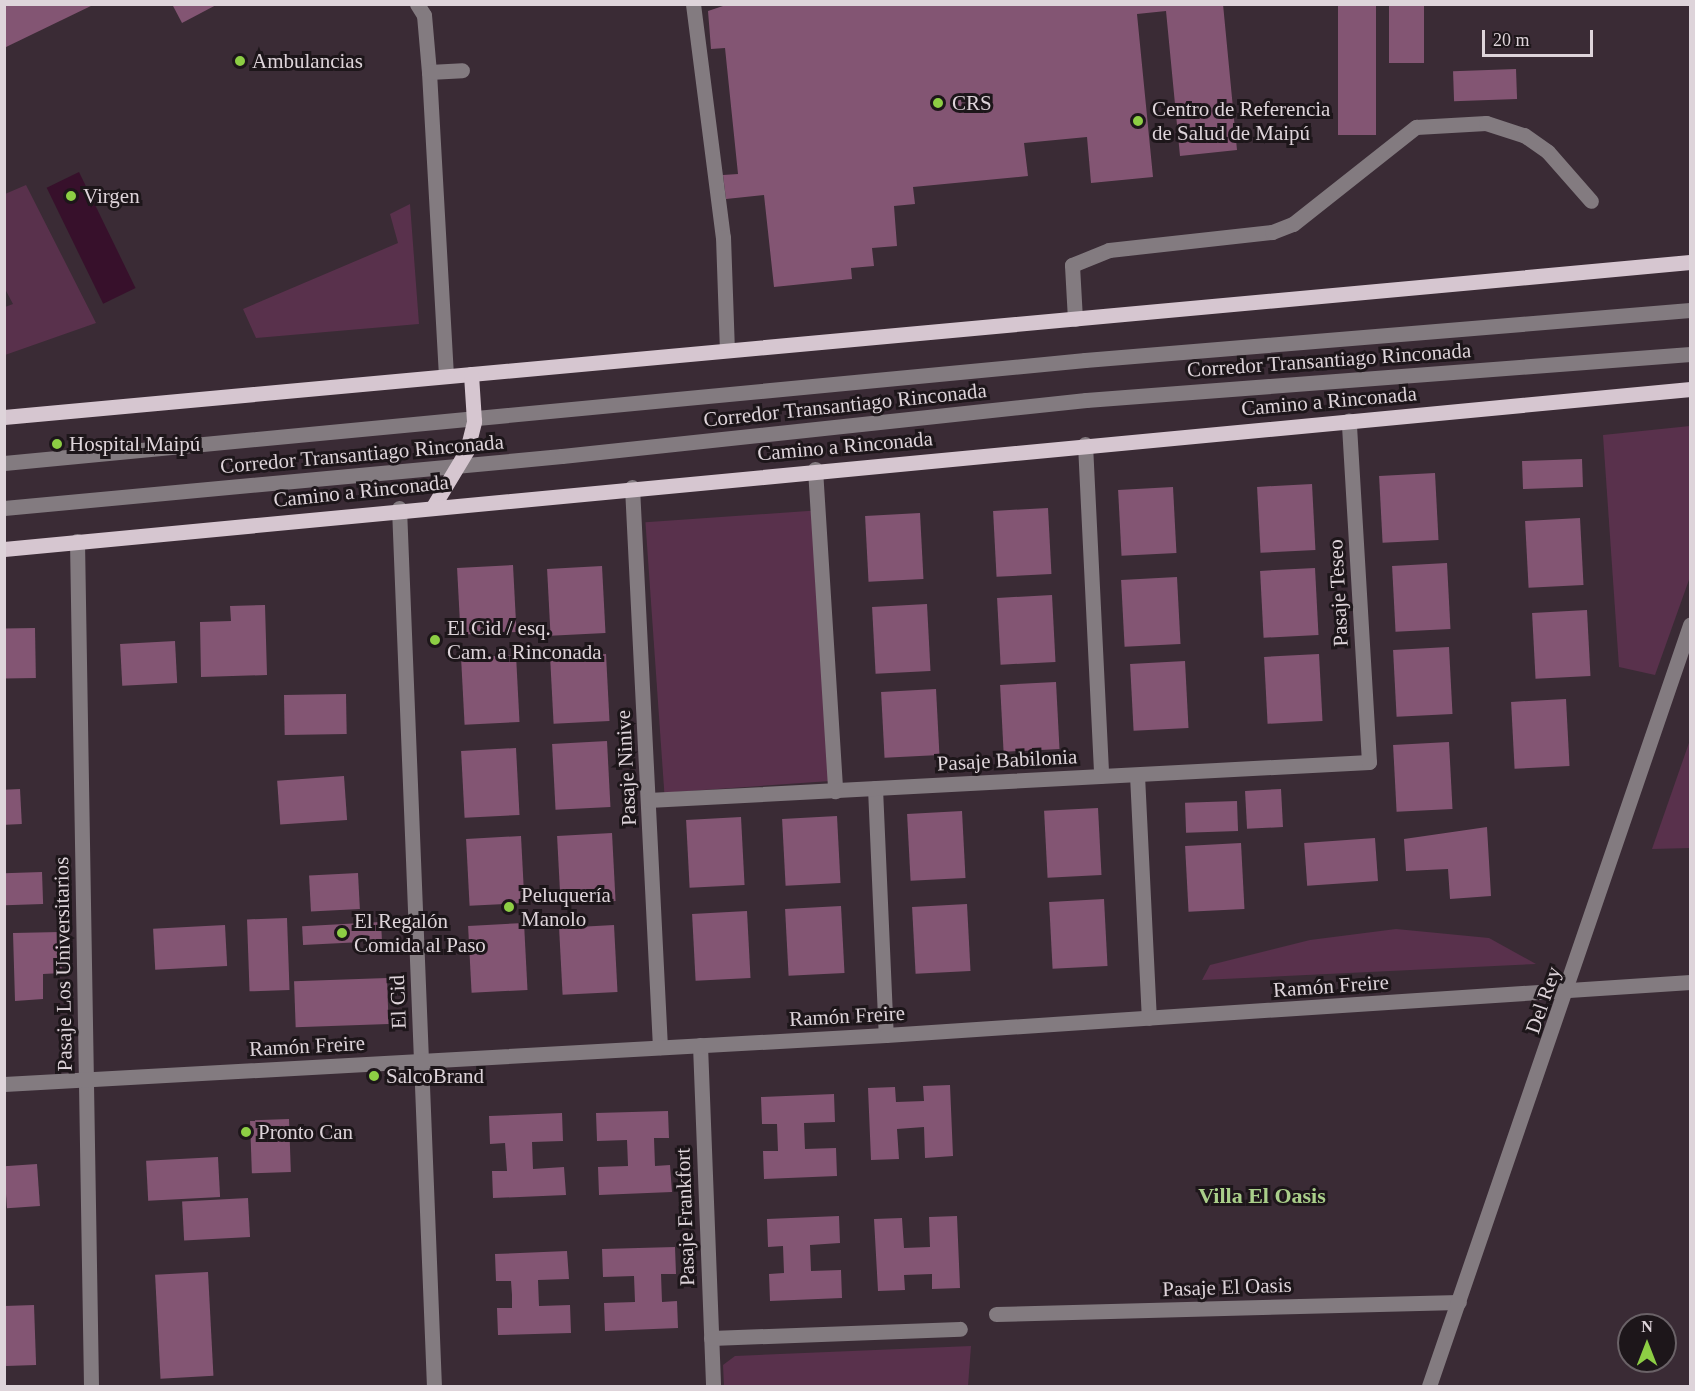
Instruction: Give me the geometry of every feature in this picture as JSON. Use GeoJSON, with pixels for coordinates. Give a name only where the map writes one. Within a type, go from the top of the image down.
{"type":"FeatureCollection","features":[{"type":"Feature","properties":{"kind":"main road"},"geometry":{"type":"LineString","coordinates":[[4,417],[1690,262]]}},
{"type":"Feature","properties":{"kind":"main road"},"geometry":{"type":"LineString","coordinates":[[434,505],[460,466],[474,421],[471,374]]}},
{"type":"Feature","properties":{"kind":"main road","name":"Camino a Rinconada"},"geometry":{"type":"LineString","coordinates":[[4,549],[399,508],[1690,389]]}},
{"type":"Feature","properties":{"kind":"street"},"geometry":{"type":"LineString","coordinates":[[417,4],[424,15],[429,72],[446,376]]}},
{"type":"Feature","properties":{"kind":"street"},"geometry":{"type":"LineString","coordinates":[[693,4],[723,237],[727,350]]}},
{"type":"Feature","properties":{"kind":"street"},"geometry":{"type":"LineString","coordinates":[[429,72],[462,70]]}},
{"type":"Feature","properties":{"kind":"street"},"geometry":{"type":"LineString","coordinates":[[1075,319],[1072,265],[1109,250],[1272,232],[1293,224],[1416,127],[1486,123],[1524,135],[1548,152],[1591,201]]}},
{"type":"Feature","properties":{"kind":"street","name":"Corredor Transantiago Rinconada"},"geometry":{"type":"LineString","coordinates":[[4,463],[474,421],[1084,360],[1690,310]]}},
{"type":"Feature","properties":{"kind":"street","name":"Corredor Transantiago Rinconada"},"geometry":{"type":"LineString","coordinates":[[4,508],[460,466],[1086,400],[1690,354]]}},
{"type":"Feature","properties":{"kind":"street","name":"Pasaje Teseo"},"geometry":{"type":"LineString","coordinates":[[1349,421],[1369,762]]}},
{"type":"Feature","properties":{"kind":"street"},"geometry":{"type":"LineString","coordinates":[[1084,444],[1101,776]]}},
{"type":"Feature","properties":{"kind":"street"},"geometry":{"type":"LineString","coordinates":[[815,470],[835,791]]}},
{"type":"Feature","properties":{"kind":"street","name":"Pasaje Ninive"},"geometry":{"type":"LineString","coordinates":[[632,487],[660,1047]]}},
{"type":"Feature","properties":{"kind":"street","name":"El Cid"},"geometry":{"type":"LineString","coordinates":[[399,508],[435,1386]]}},
{"type":"Feature","properties":{"kind":"street","name":"Pasaje Los Universitarios"},"geometry":{"type":"LineString","coordinates":[[77,541],[91,1386]]}},
{"type":"Feature","properties":{"kind":"street","name":"Del Rey"},"geometry":{"type":"LineString","coordinates":[[1430,1386],[1569,991],[1690,625]]}},
{"type":"Feature","properties":{"kind":"street","name":"Pasaje Babilonia"},"geometry":{"type":"LineString","coordinates":[[648,800],[1369,762]]}},
{"type":"Feature","properties":{"kind":"street"},"geometry":{"type":"LineString","coordinates":[[1137,775],[1149,1018]]}},
{"type":"Feature","properties":{"kind":"street"},"geometry":{"type":"LineString","coordinates":[[875,788],[886,1035]]}},
{"type":"Feature","properties":{"kind":"street","name":"Ramón Freire"},"geometry":{"type":"LineString","coordinates":[[4,1084],[421,1059],[886,1035],[1690,982]]}},
{"type":"Feature","properties":{"kind":"street","name":"Pasaje Frankfort"},"geometry":{"type":"LineString","coordinates":[[699,1045],[713,1386]]}},
{"type":"Feature","properties":{"kind":"street","name":"Pasaje El Oasis"},"geometry":{"type":"LineString","coordinates":[[996,1314],[1459,1302]]}},
{"type":"Feature","properties":{"kind":"street"},"geometry":{"type":"LineString","coordinates":[[711,1338],[960,1329]]}},
{"type":"Feature","properties":{"kind":"shaded area"},"geometry":{"type":"Polygon","coordinates":[[[79,172],[136,288],[103,304],[47,188],[79,172]]]}},
{"type":"Feature","properties":{"kind":"shaded area"},"geometry":{"type":"Polygon","coordinates":[[[26,185],[96,323],[5,355],[5,307],[13,304],[5,289],[5,194],[26,185]]]}},
{"type":"Feature","properties":{"kind":"shaded area"},"geometry":{"type":"Polygon","coordinates":[[[410,204],[419,324],[256,338],[243,309],[398,243],[390,214],[410,204]]]}},
{"type":"Feature","properties":{"kind":"shaded area"},"geometry":{"type":"Polygon","coordinates":[[[1690,426],[1690,577],[1655,675],[1619,667],[1603,435],[1690,426]]]}},
{"type":"Feature","properties":{"kind":"shaded area"},"geometry":{"type":"Polygon","coordinates":[[[822,510],[841,780],[664,793],[645,522],[822,510]]]}},
{"type":"Feature","properties":{"kind":"shaded area"},"geometry":{"type":"Polygon","coordinates":[[[1690,740],[1690,848],[1652,849],[1690,740]]]}},
{"type":"Feature","properties":{"kind":"shaded area"},"geometry":{"type":"Polygon","coordinates":[[[1396,929],[1489,938],[1536,964],[1202,980],[1210,965],[1310,940],[1396,929]]]}},
{"type":"Feature","properties":{"kind":"shaded area"},"geometry":{"type":"Polygon","coordinates":[[[971,1346],[968,1386],[724,1386],[723,1365],[735,1356],[971,1346]]]}},
{"type":"Feature","properties":{"kind":"building"},"geometry":{"type":"Polygon","coordinates":[[[4,4],[95,4],[4,48],[4,4]]]}},
{"type":"Feature","properties":{"kind":"building"},"geometry":{"type":"Polygon","coordinates":[[[172,4],[218,4],[182,23],[172,4]]]}},
{"type":"Feature","properties":{"kind":"building","name":"CRS"},"geometry":{"type":"Polygon","coordinates":[[[729,4],[1223,4],[1237,150],[1180,156],[1166,11],[1137,14],[1153,177],[1091,183],[1087,137],[1024,143],[1028,176],[913,187],[915,204],[894,206],[897,246],[872,248],[874,266],[851,268],[852,279],[774,287],[764,195],[726,199],[723,175],[738,174],[725,48],[711,49],[708,11],[729,4]]]}},
{"type":"Feature","properties":{"kind":"building"},"geometry":{"type":"Polygon","coordinates":[[[1338,4],[1376,4],[1376,135],[1338,135],[1338,4]]]}},
{"type":"Feature","properties":{"kind":"building"},"geometry":{"type":"Polygon","coordinates":[[[1389,4],[1424,4],[1424,63],[1389,63],[1389,4]]]}},
{"type":"Feature","properties":{"kind":"building"},"geometry":{"type":"Polygon","coordinates":[[[1516,69],[1517,99],[1454,101],[1453,71],[1516,69]]]}},
{"type":"Feature","properties":{"kind":"building"},"geometry":{"type":"Polygon","coordinates":[[[1582,459],[1583,487],[1523,489],[1522,461],[1582,459]]]}},
{"type":"Feature","properties":{"kind":"building"},"geometry":{"type":"Polygon","coordinates":[[[1435,473],[1439,540],[1383,543],[1379,476],[1435,473]]]}},
{"type":"Feature","properties":{"kind":"building"},"geometry":{"type":"Polygon","coordinates":[[[1312,484],[1315,550],[1261,553],[1257,487],[1312,484]]]}},
{"type":"Feature","properties":{"kind":"building"},"geometry":{"type":"Polygon","coordinates":[[[1173,487],[1176,553],[1122,556],[1118,490],[1173,487]]]}},
{"type":"Feature","properties":{"kind":"building"},"geometry":{"type":"Polygon","coordinates":[[[1048,508],[1051,574],[997,577],[993,511],[1048,508]]]}},
{"type":"Feature","properties":{"kind":"building"},"geometry":{"type":"Polygon","coordinates":[[[920,513],[923,579],[869,582],[865,516],[920,513]]]}},
{"type":"Feature","properties":{"kind":"building"},"geometry":{"type":"Polygon","coordinates":[[[1580,518],[1584,585],[1529,588],[1525,521],[1580,518]]]}},
{"type":"Feature","properties":{"kind":"building"},"geometry":{"type":"Polygon","coordinates":[[[1447,563],[1450,629],[1396,632],[1392,566],[1447,563]]]}},
{"type":"Feature","properties":{"kind":"building"},"geometry":{"type":"Polygon","coordinates":[[[513,565],[517,632],[461,635],[457,568],[513,565]]]}},
{"type":"Feature","properties":{"kind":"building"},"geometry":{"type":"Polygon","coordinates":[[[602,566],[606,633],[551,636],[547,569],[602,566]]]}},
{"type":"Feature","properties":{"kind":"building"},"geometry":{"type":"Polygon","coordinates":[[[1315,568],[1319,635],[1264,638],[1260,571],[1315,568]]]}},
{"type":"Feature","properties":{"kind":"building"},"geometry":{"type":"Polygon","coordinates":[[[1177,577],[1181,644],[1125,647],[1121,580],[1177,577]]]}},
{"type":"Feature","properties":{"kind":"building"},"geometry":{"type":"Polygon","coordinates":[[[1052,595],[1056,662],[1001,665],[997,598],[1052,595]]]}},
{"type":"Feature","properties":{"kind":"building"},"geometry":{"type":"Polygon","coordinates":[[[927,604],[931,671],[876,674],[872,607],[927,604]]]}},
{"type":"Feature","properties":{"kind":"building"},"geometry":{"type":"Polygon","coordinates":[[[265,605],[267,675],[201,677],[200,622],[231,621],[230,606],[265,605]]]}},
{"type":"Feature","properties":{"kind":"building"},"geometry":{"type":"Polygon","coordinates":[[[1587,610],[1590,676],[1536,679],[1532,613],[1587,610]]]}},
{"type":"Feature","properties":{"kind":"building"},"geometry":{"type":"Polygon","coordinates":[[[35,628],[36,678],[5,679],[4,629],[35,628]]]}},
{"type":"Feature","properties":{"kind":"building"},"geometry":{"type":"Polygon","coordinates":[[[175,641],[177,683],[122,686],[120,644],[175,641]]]}},
{"type":"Feature","properties":{"kind":"building"},"geometry":{"type":"Polygon","coordinates":[[[1449,647],[1453,714],[1397,717],[1393,650],[1449,647]]]}},
{"type":"Feature","properties":{"kind":"building"},"geometry":{"type":"Polygon","coordinates":[[[606,654],[610,721],[554,724],[550,657],[606,654]]]}},
{"type":"Feature","properties":{"kind":"building"},"geometry":{"type":"Polygon","coordinates":[[[1319,654],[1323,721],[1268,724],[1264,657],[1319,654]]]}},
{"type":"Feature","properties":{"kind":"building"},"geometry":{"type":"Polygon","coordinates":[[[516,655],[520,722],[465,725],[461,658],[516,655]]]}},
{"type":"Feature","properties":{"kind":"building"},"geometry":{"type":"Polygon","coordinates":[[[1185,661],[1189,728],[1134,731],[1130,664],[1185,661]]]}},
{"type":"Feature","properties":{"kind":"building"},"geometry":{"type":"Polygon","coordinates":[[[1056,682],[1060,749],[1004,752],[1000,685],[1056,682]]]}},
{"type":"Feature","properties":{"kind":"building"},"geometry":{"type":"Polygon","coordinates":[[[936,689],[939,755],[885,758],[881,692],[936,689]]]}},
{"type":"Feature","properties":{"kind":"building"},"geometry":{"type":"Polygon","coordinates":[[[346,694],[347,734],[285,735],[284,695],[346,694]]]}},
{"type":"Feature","properties":{"kind":"building"},"geometry":{"type":"Polygon","coordinates":[[[1566,699],[1570,766],[1515,769],[1511,702],[1566,699]]]}},
{"type":"Feature","properties":{"kind":"building"},"geometry":{"type":"Polygon","coordinates":[[[607,741],[610,807],[556,810],[552,744],[607,741]]]}},
{"type":"Feature","properties":{"kind":"building"},"geometry":{"type":"Polygon","coordinates":[[[1449,742],[1453,809],[1397,812],[1393,745],[1449,742]]]}},
{"type":"Feature","properties":{"kind":"building"},"geometry":{"type":"Polygon","coordinates":[[[516,748],[520,815],[465,818],[461,751],[516,748]]]}},
{"type":"Feature","properties":{"kind":"building"},"geometry":{"type":"Polygon","coordinates":[[[344,776],[347,820],[280,825],[277,781],[344,776]]]}},
{"type":"Feature","properties":{"kind":"building"},"geometry":{"type":"Polygon","coordinates":[[[20,789],[22,824],[6,825],[4,790],[20,789]]]}},
{"type":"Feature","properties":{"kind":"building"},"geometry":{"type":"Polygon","coordinates":[[[1281,789],[1283,827],[1247,829],[1245,791],[1281,789]]]}},
{"type":"Feature","properties":{"kind":"building"},"geometry":{"type":"Polygon","coordinates":[[[1237,801],[1238,831],[1186,833],[1185,803],[1237,801]]]}},
{"type":"Feature","properties":{"kind":"building"},"geometry":{"type":"Polygon","coordinates":[[[1098,808],[1102,875],[1048,878],[1044,811],[1098,808]]]}},
{"type":"Feature","properties":{"kind":"building"},"geometry":{"type":"Polygon","coordinates":[[[962,811],[966,878],[911,881],[907,814],[962,811]]]}},
{"type":"Feature","properties":{"kind":"building"},"geometry":{"type":"Polygon","coordinates":[[[837,816],[841,883],[786,886],[782,819],[837,816]]]}},
{"type":"Feature","properties":{"kind":"building"},"geometry":{"type":"Polygon","coordinates":[[[741,817],[745,885],[690,888],[686,820],[741,817]]]}},
{"type":"Feature","properties":{"kind":"building"},"geometry":{"type":"Polygon","coordinates":[[[1487,827],[1491,896],[1450,899],[1448,869],[1406,871],[1404,839],[1487,827]]]}},
{"type":"Feature","properties":{"kind":"building"},"geometry":{"type":"Polygon","coordinates":[[[612,833],[616,901],[561,904],[557,836],[612,833]]]}},
{"type":"Feature","properties":{"kind":"building"},"geometry":{"type":"Polygon","coordinates":[[[521,836],[525,903],[470,906],[466,839],[521,836]]]}},
{"type":"Feature","properties":{"kind":"building"},"geometry":{"type":"Polygon","coordinates":[[[1375,838],[1378,881],[1307,886],[1304,843],[1375,838]]]}},
{"type":"Feature","properties":{"kind":"building"},"geometry":{"type":"Polygon","coordinates":[[[1241,843],[1244,909],[1189,912],[1185,846],[1241,843]]]}},
{"type":"Feature","properties":{"kind":"building"},"geometry":{"type":"Polygon","coordinates":[[[42,872],[43,904],[5,905],[4,873],[42,872]]]}},
{"type":"Feature","properties":{"kind":"building"},"geometry":{"type":"Polygon","coordinates":[[[358,873],[360,909],[311,912],[309,876],[358,873]]]}},
{"type":"Feature","properties":{"kind":"building"},"geometry":{"type":"Polygon","coordinates":[[[1104,899],[1108,966],[1053,969],[1049,902],[1104,899]]]}},
{"type":"Feature","properties":{"kind":"building"},"geometry":{"type":"Polygon","coordinates":[[[967,904],[971,971],[916,974],[912,907],[967,904]]]}},
{"type":"Feature","properties":{"kind":"building"},"geometry":{"type":"Polygon","coordinates":[[[841,906],[845,973],[789,976],[785,909],[841,906]]]}},
{"type":"Feature","properties":{"kind":"building"},"geometry":{"type":"Polygon","coordinates":[[[747,911],[751,978],[696,981],[692,914],[747,911]]]}},
{"type":"Feature","properties":{"kind":"building"},"geometry":{"type":"Polygon","coordinates":[[[287,918],[290,990],[250,991],[247,919],[287,918]]]}},
{"type":"Feature","properties":{"kind":"building","name":"El Regalón Comida al Paso"},"geometry":{"type":"Polygon","coordinates":[[[381,922],[382,941],[303,945],[302,926],[381,922]]]}},
{"type":"Feature","properties":{"kind":"building"},"geometry":{"type":"Polygon","coordinates":[[[524,923],[528,990],[472,993],[468,926],[524,923]]]}},
{"type":"Feature","properties":{"kind":"building"},"geometry":{"type":"Polygon","coordinates":[[[225,925],[227,966],[155,970],[153,929],[225,925]]]}},
{"type":"Feature","properties":{"kind":"building"},"geometry":{"type":"Polygon","coordinates":[[[614,925],[618,992],[563,995],[559,928],[614,925]]]}},
{"type":"Feature","properties":{"kind":"building"},"geometry":{"type":"Polygon","coordinates":[[[60,932],[62,973],[43,974],[43,999],[15,1001],[13,933],[60,932]]]}},
{"type":"Feature","properties":{"kind":"building"},"geometry":{"type":"Polygon","coordinates":[[[387,978],[389,1024],[296,1027],[294,981],[387,978]]]}},
{"type":"Feature","properties":{"kind":"building"},"geometry":{"type":"Polygon","coordinates":[[[950,1085],[953,1156],[925,1158],[924,1127],[897,1129],[899,1159],[871,1160],[868,1088],[895,1087],[896,1102],[924,1101],[923,1086],[950,1085]]]}},
{"type":"Feature","properties":{"kind":"building"},"geometry":{"type":"Polygon","coordinates":[[[834,1094],[835,1122],[804,1123],[805,1149],[836,1148],[837,1176],[764,1179],[763,1151],[778,1151],[777,1124],[762,1124],[761,1097],[834,1094]]]}},
{"type":"Feature","properties":{"kind":"building"},"geometry":{"type":"Polygon","coordinates":[[[668,1111],[669,1138],[654,1138],[655,1166],[670,1165],[672,1192],[599,1195],[598,1167],[628,1166],[627,1140],[597,1141],[596,1113],[668,1111]]]}},
{"type":"Feature","properties":{"kind":"building"},"geometry":{"type":"Polygon","coordinates":[[[562,1113],[563,1141],[532,1142],[533,1169],[564,1167],[566,1195],[493,1198],[492,1171],[507,1171],[505,1143],[490,1144],[489,1116],[562,1113]]]}},
{"type":"Feature","properties":{"kind":"building"},"geometry":{"type":"Polygon","coordinates":[[[289,1119],[291,1172],[252,1173],[250,1120],[289,1119]]]}},
{"type":"Feature","properties":{"kind":"building"},"geometry":{"type":"Polygon","coordinates":[[[218,1157],[220,1197],[148,1201],[146,1161],[218,1157]]]}},
{"type":"Feature","properties":{"kind":"building"},"geometry":{"type":"Polygon","coordinates":[[[37,1164],[40,1206],[7,1208],[4,1166],[37,1164]]]}},
{"type":"Feature","properties":{"kind":"building"},"geometry":{"type":"Polygon","coordinates":[[[248,1198],[250,1237],[184,1240],[182,1201],[248,1198]]]}},
{"type":"Feature","properties":{"kind":"building"},"geometry":{"type":"Polygon","coordinates":[[[839,1216],[840,1243],[810,1245],[811,1271],[841,1270],[842,1298],[770,1301],[769,1274],[784,1273],[783,1246],[768,1247],[767,1219],[839,1216]]]}},
{"type":"Feature","properties":{"kind":"building"},"geometry":{"type":"Polygon","coordinates":[[[957,1216],[960,1288],[932,1289],[932,1274],[904,1275],[905,1290],[878,1291],[874,1219],[902,1218],[904,1248],[930,1247],[929,1217],[957,1216]]]}},
{"type":"Feature","properties":{"kind":"building"},"geometry":{"type":"Polygon","coordinates":[[[675,1247],[676,1274],[661,1274],[662,1302],[677,1301],[678,1328],[605,1331],[604,1303],[635,1302],[634,1276],[603,1277],[602,1249],[675,1247]]]}},
{"type":"Feature","properties":{"kind":"building"},"geometry":{"type":"Polygon","coordinates":[[[567,1251],[569,1279],[538,1280],[539,1306],[570,1305],[571,1333],[498,1335],[497,1308],[512,1308],[512,1295],[511,1281],[496,1281],[495,1254],[567,1251]]]}},
{"type":"Feature","properties":{"kind":"building"},"geometry":{"type":"Polygon","coordinates":[[[208,1272],[213,1376],[161,1379],[155,1275],[208,1272]]]}},
{"type":"Feature","properties":{"kind":"building"},"geometry":{"type":"Polygon","coordinates":[[[34,1305],[36,1365],[6,1366],[4,1306],[34,1305]]]}},
{"type":"Feature","properties":{"kind":"place","name":"Ambulancias"},"geometry":{"type":"Point","coordinates":[240,61]}},
{"type":"Feature","properties":{"kind":"place","name":"CRS"},"geometry":{"type":"Point","coordinates":[938,103]}},
{"type":"Feature","properties":{"kind":"place","name":"Centro de Referencia de Salud de Maipú"},"geometry":{"type":"Point","coordinates":[1138,121]}},
{"type":"Feature","properties":{"kind":"place","name":"Virgen"},"geometry":{"type":"Point","coordinates":[71,196]}},
{"type":"Feature","properties":{"kind":"place","name":"Hospital Maipú"},"geometry":{"type":"Point","coordinates":[57,444]}},
{"type":"Feature","properties":{"kind":"place","name":"El Cid / esq. Cam. a Rinconada"},"geometry":{"type":"Point","coordinates":[435,640]}},
{"type":"Feature","properties":{"kind":"place","name":"Peluquería Manolo"},"geometry":{"type":"Point","coordinates":[509,907]}},
{"type":"Feature","properties":{"kind":"place","name":"El Regalón Comida al Paso"},"geometry":{"type":"Point","coordinates":[342,933]}},
{"type":"Feature","properties":{"kind":"place","name":"SalcoBrand"},"geometry":{"type":"Point","coordinates":[374,1076]}},
{"type":"Feature","properties":{"kind":"place","name":"Pronto Can"},"geometry":{"type":"Point","coordinates":[246,1132]}},
{"type":"Feature","properties":{"kind":"district","name":"Villa El Oasis"},"geometry":{"type":"Point","coordinates":[1262,1196]}}]}
